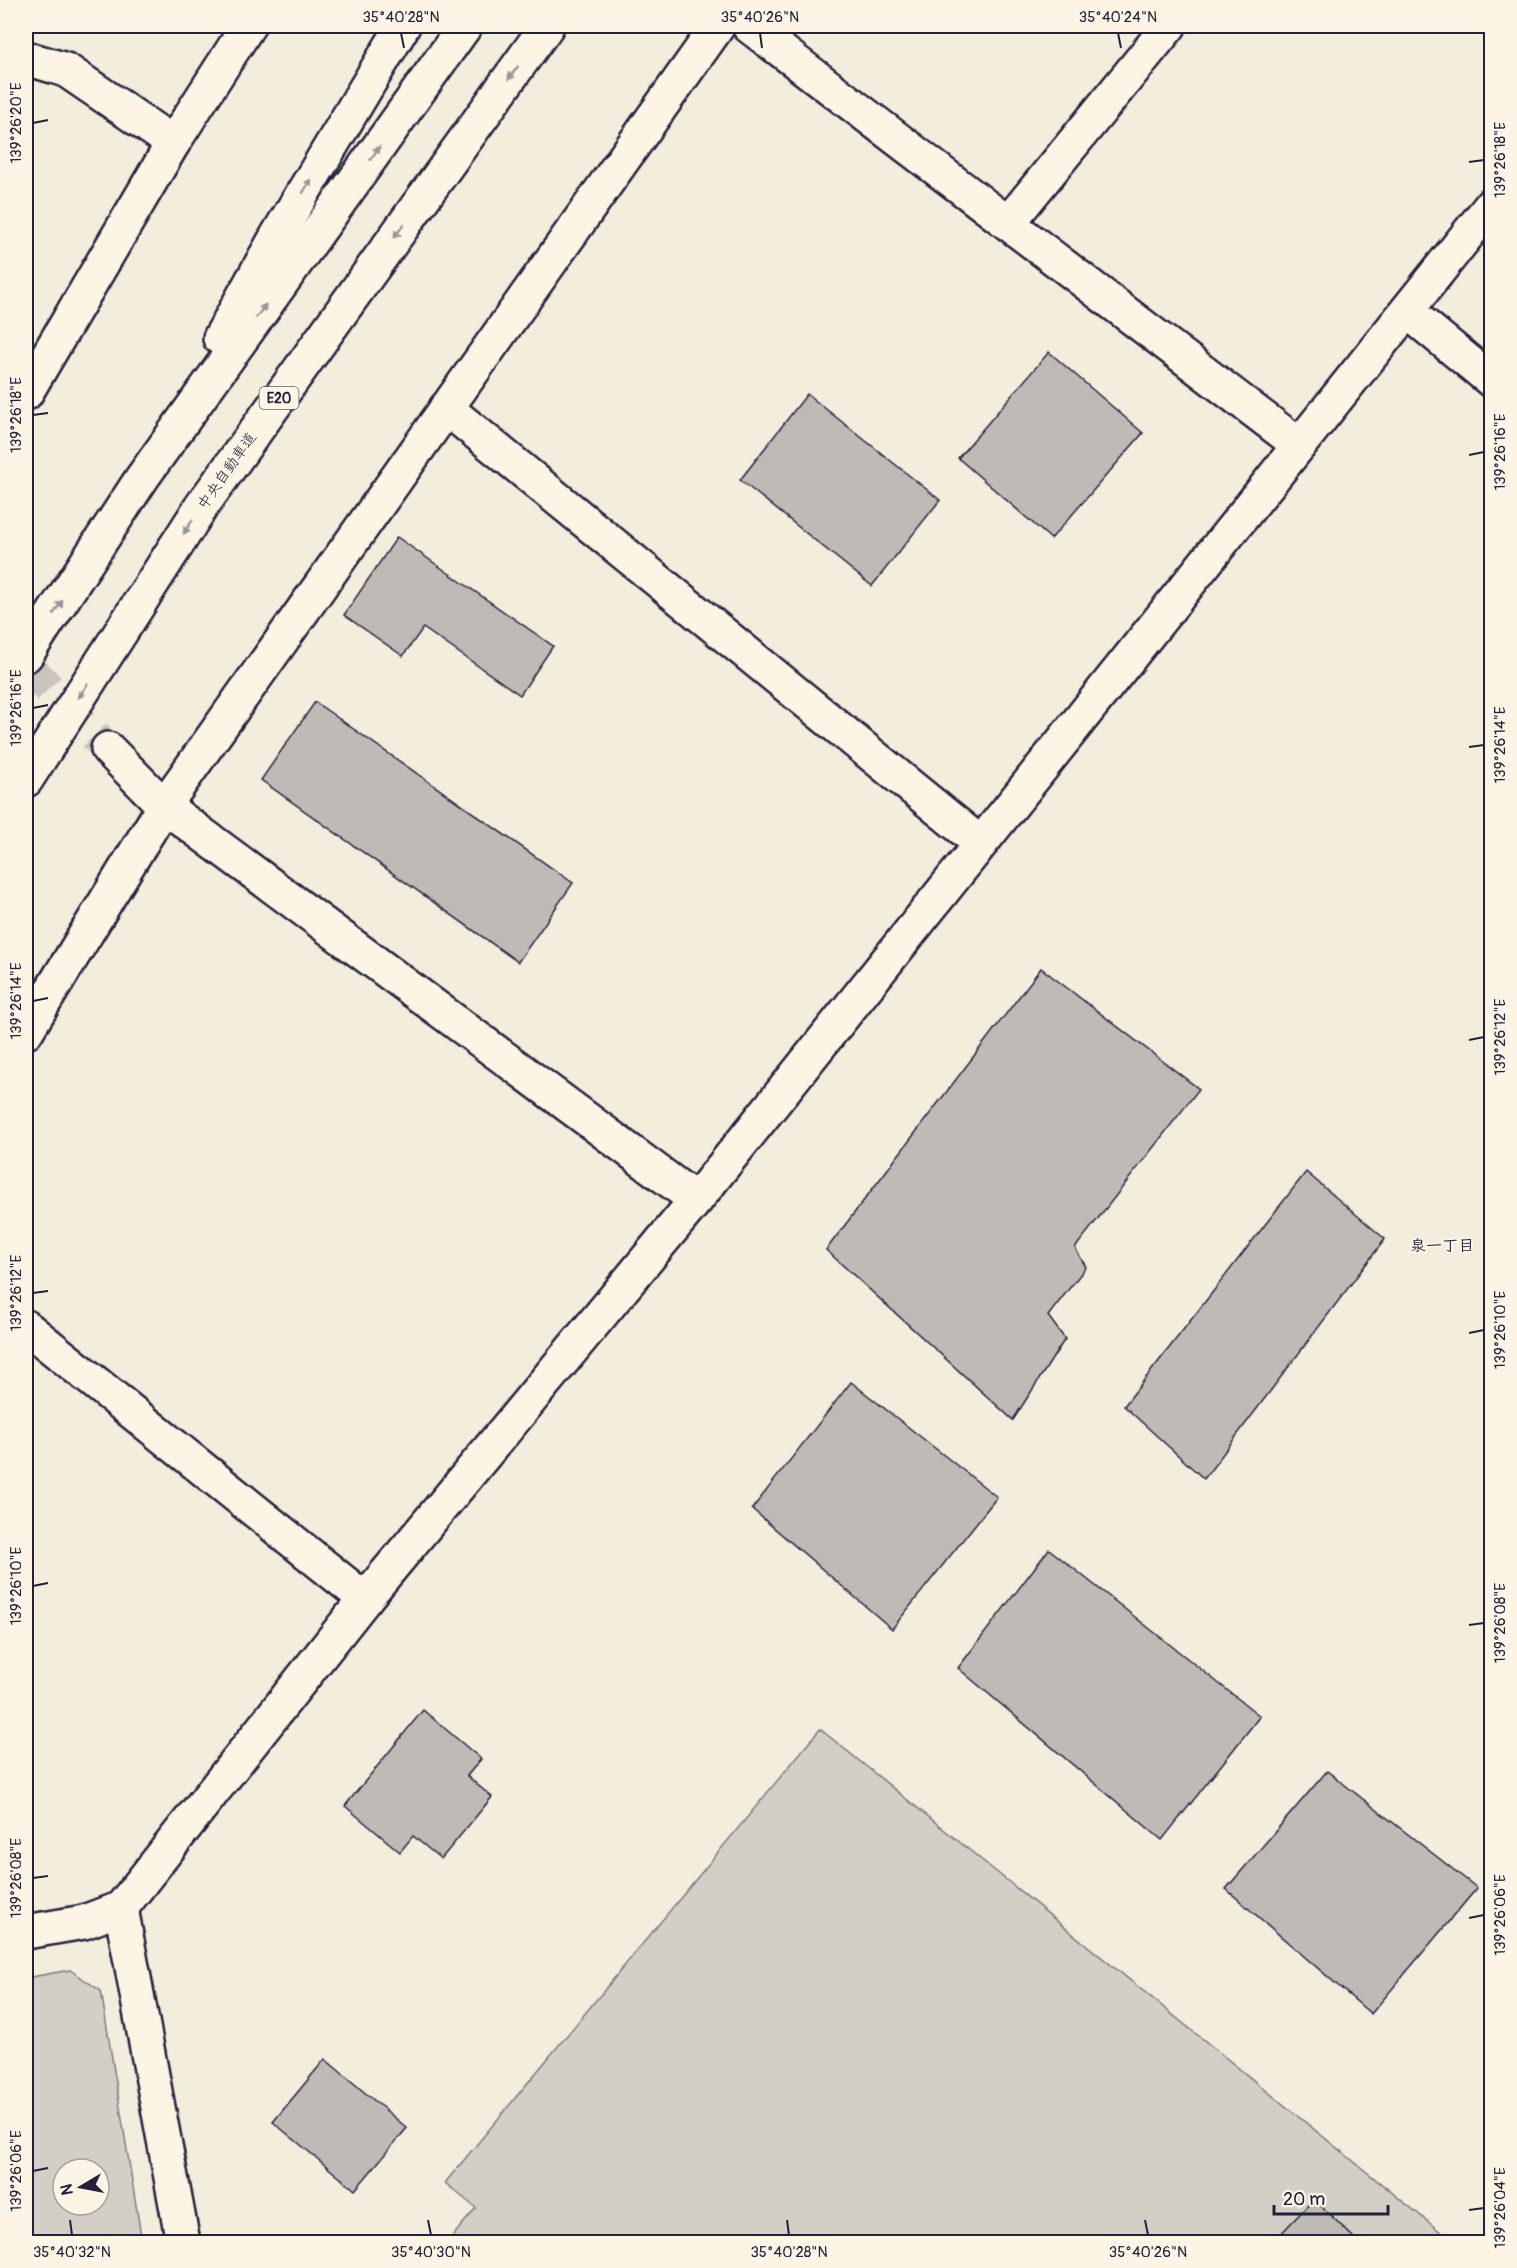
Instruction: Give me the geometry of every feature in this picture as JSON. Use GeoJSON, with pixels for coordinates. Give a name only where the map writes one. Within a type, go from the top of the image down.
{"type":"FeatureCollection","features":[{"type":"Feature","properties":{"kind":"main road"},"geometry":{"type":"LineString","coordinates":[[26,393],[173,143],[248,26]]}},
{"type":"Feature","properties":{"kind":"main road"},"geometry":{"type":"LineString","coordinates":[[142,478],[277,236],[404,26]]}},
{"type":"Feature","properties":{"kind":"main road"},"geometry":{"type":"LineString","coordinates":[[26,656],[142,478],[465,26]]}},
{"type":"Feature","properties":{"kind":"main road","name":"中央自動車道"},"geometry":{"type":"LineString","coordinates":[[26,780],[201,507],[547,26]]}},
{"type":"Feature","properties":{"kind":"main road"},"geometry":{"type":"LineString","coordinates":[[26,1032],[164,807],[718,26]]}},
{"type":"Feature","properties":{"kind":"main road"},"geometry":{"type":"LineString","coordinates":[[749,26],[1299,445]]}},
{"type":"Feature","properties":{"kind":"main road"},"geometry":{"type":"LineString","coordinates":[[1008,223],[1169,26]]}},
{"type":"Feature","properties":{"kind":"main road"},"geometry":{"type":"LineString","coordinates":[[26,58],[66,70],[173,143]]}},
{"type":"Feature","properties":{"kind":"main road"},"geometry":{"type":"LineString","coordinates":[[26,1932],[84,1922],[122,1908],[365,1599],[696,1200],[1491,204]]}},
{"type":"Feature","properties":{"kind":"main road"},"geometry":{"type":"LineString","coordinates":[[1407,311],[1491,381]]}},
{"type":"Feature","properties":{"kind":"main road"},"geometry":{"type":"LineString","coordinates":[[446,408],[980,843]]}},
{"type":"Feature","properties":{"kind":"main road"},"geometry":{"type":"LineString","coordinates":[[108,749],[164,807],[696,1200]]}},
{"type":"Feature","properties":{"kind":"main road"},"geometry":{"type":"LineString","coordinates":[[26,1327],[365,1599]]}},
{"type":"Feature","properties":{"kind":"main road"},"geometry":{"type":"LineString","coordinates":[[122,1908],[183,2242]]}},
{"type":"Feature","properties":{"kind":"shaded area"},"geometry":{"type":"Polygon","coordinates":[[[820,1729],[1453,2242],[448,2242],[476,2208],[445,2183],[820,1729]]]}},
{"type":"Feature","properties":{"kind":"shaded area"},"geometry":{"type":"Polygon","coordinates":[[[70,1970],[101,1991],[142,2242],[26,2242],[26,1978],[70,1970]]]}},
{"type":"Feature","properties":{"kind":"building"},"geometry":{"type":"Polygon","coordinates":[[[1049,352],[1143,433],[1051,539],[958,458],[1049,352]]]}},
{"type":"Feature","properties":{"kind":"building"},"geometry":{"type":"Polygon","coordinates":[[[807,394],[940,500],[872,586],[740,480],[807,394]]]}},
{"type":"Feature","properties":{"kind":"building"},"geometry":{"type":"Polygon","coordinates":[[[397,537],[553,646],[520,695],[423,628],[403,656],[344,615],[397,537]]]}},
{"type":"Feature","properties":{"kind":"building"},"geometry":{"type":"Polygon","coordinates":[[[315,702],[573,883],[518,962],[261,780],[315,702]]]}},
{"type":"Feature","properties":{"kind":"building"},"geometry":{"type":"Polygon","coordinates":[[[1041,968],[1199,1089],[1075,1248],[1086,1267],[1048,1316],[1065,1339],[1013,1420],[826,1250],[1041,968]]]}},
{"type":"Feature","properties":{"kind":"building"},"geometry":{"type":"Polygon","coordinates":[[[1306,1172],[1385,1239],[1204,1479],[1124,1406],[1306,1172]]]}},
{"type":"Feature","properties":{"kind":"building"},"geometry":{"type":"Polygon","coordinates":[[[851,1382],[997,1497],[892,1629],[752,1509],[851,1382]]]}},
{"type":"Feature","properties":{"kind":"building"},"geometry":{"type":"Polygon","coordinates":[[[1049,1549],[1260,1716],[1162,1840],[958,1668],[1049,1549]]]}},
{"type":"Feature","properties":{"kind":"building"},"geometry":{"type":"Polygon","coordinates":[[[423,1710],[481,1759],[467,1776],[492,1797],[441,1859],[413,1836],[400,1852],[345,1806],[423,1710]]]}},
{"type":"Feature","properties":{"kind":"building"},"geometry":{"type":"Polygon","coordinates":[[[1327,1771],[1477,1888],[1371,2014],[1226,1889],[1327,1771]]]}},
{"type":"Feature","properties":{"kind":"building"},"geometry":{"type":"Polygon","coordinates":[[[325,2059],[407,2128],[355,2190],[273,2122],[325,2059]]]}},
{"type":"Feature","properties":{"kind":"building"},"geometry":{"type":"Polygon","coordinates":[[[1314,2199],[1358,2242],[1273,2242],[1314,2199]]]}},
{"type":"Feature","properties":{"kind":"tunnel"},"geometry":{"type":"LineString","coordinates":[[26,665],[108,749]]}},
{"type":"Feature","properties":{"kind":"district","name":"泉一丁目"},"geometry":{"type":"Point","coordinates":[1442,1246]}}]}
